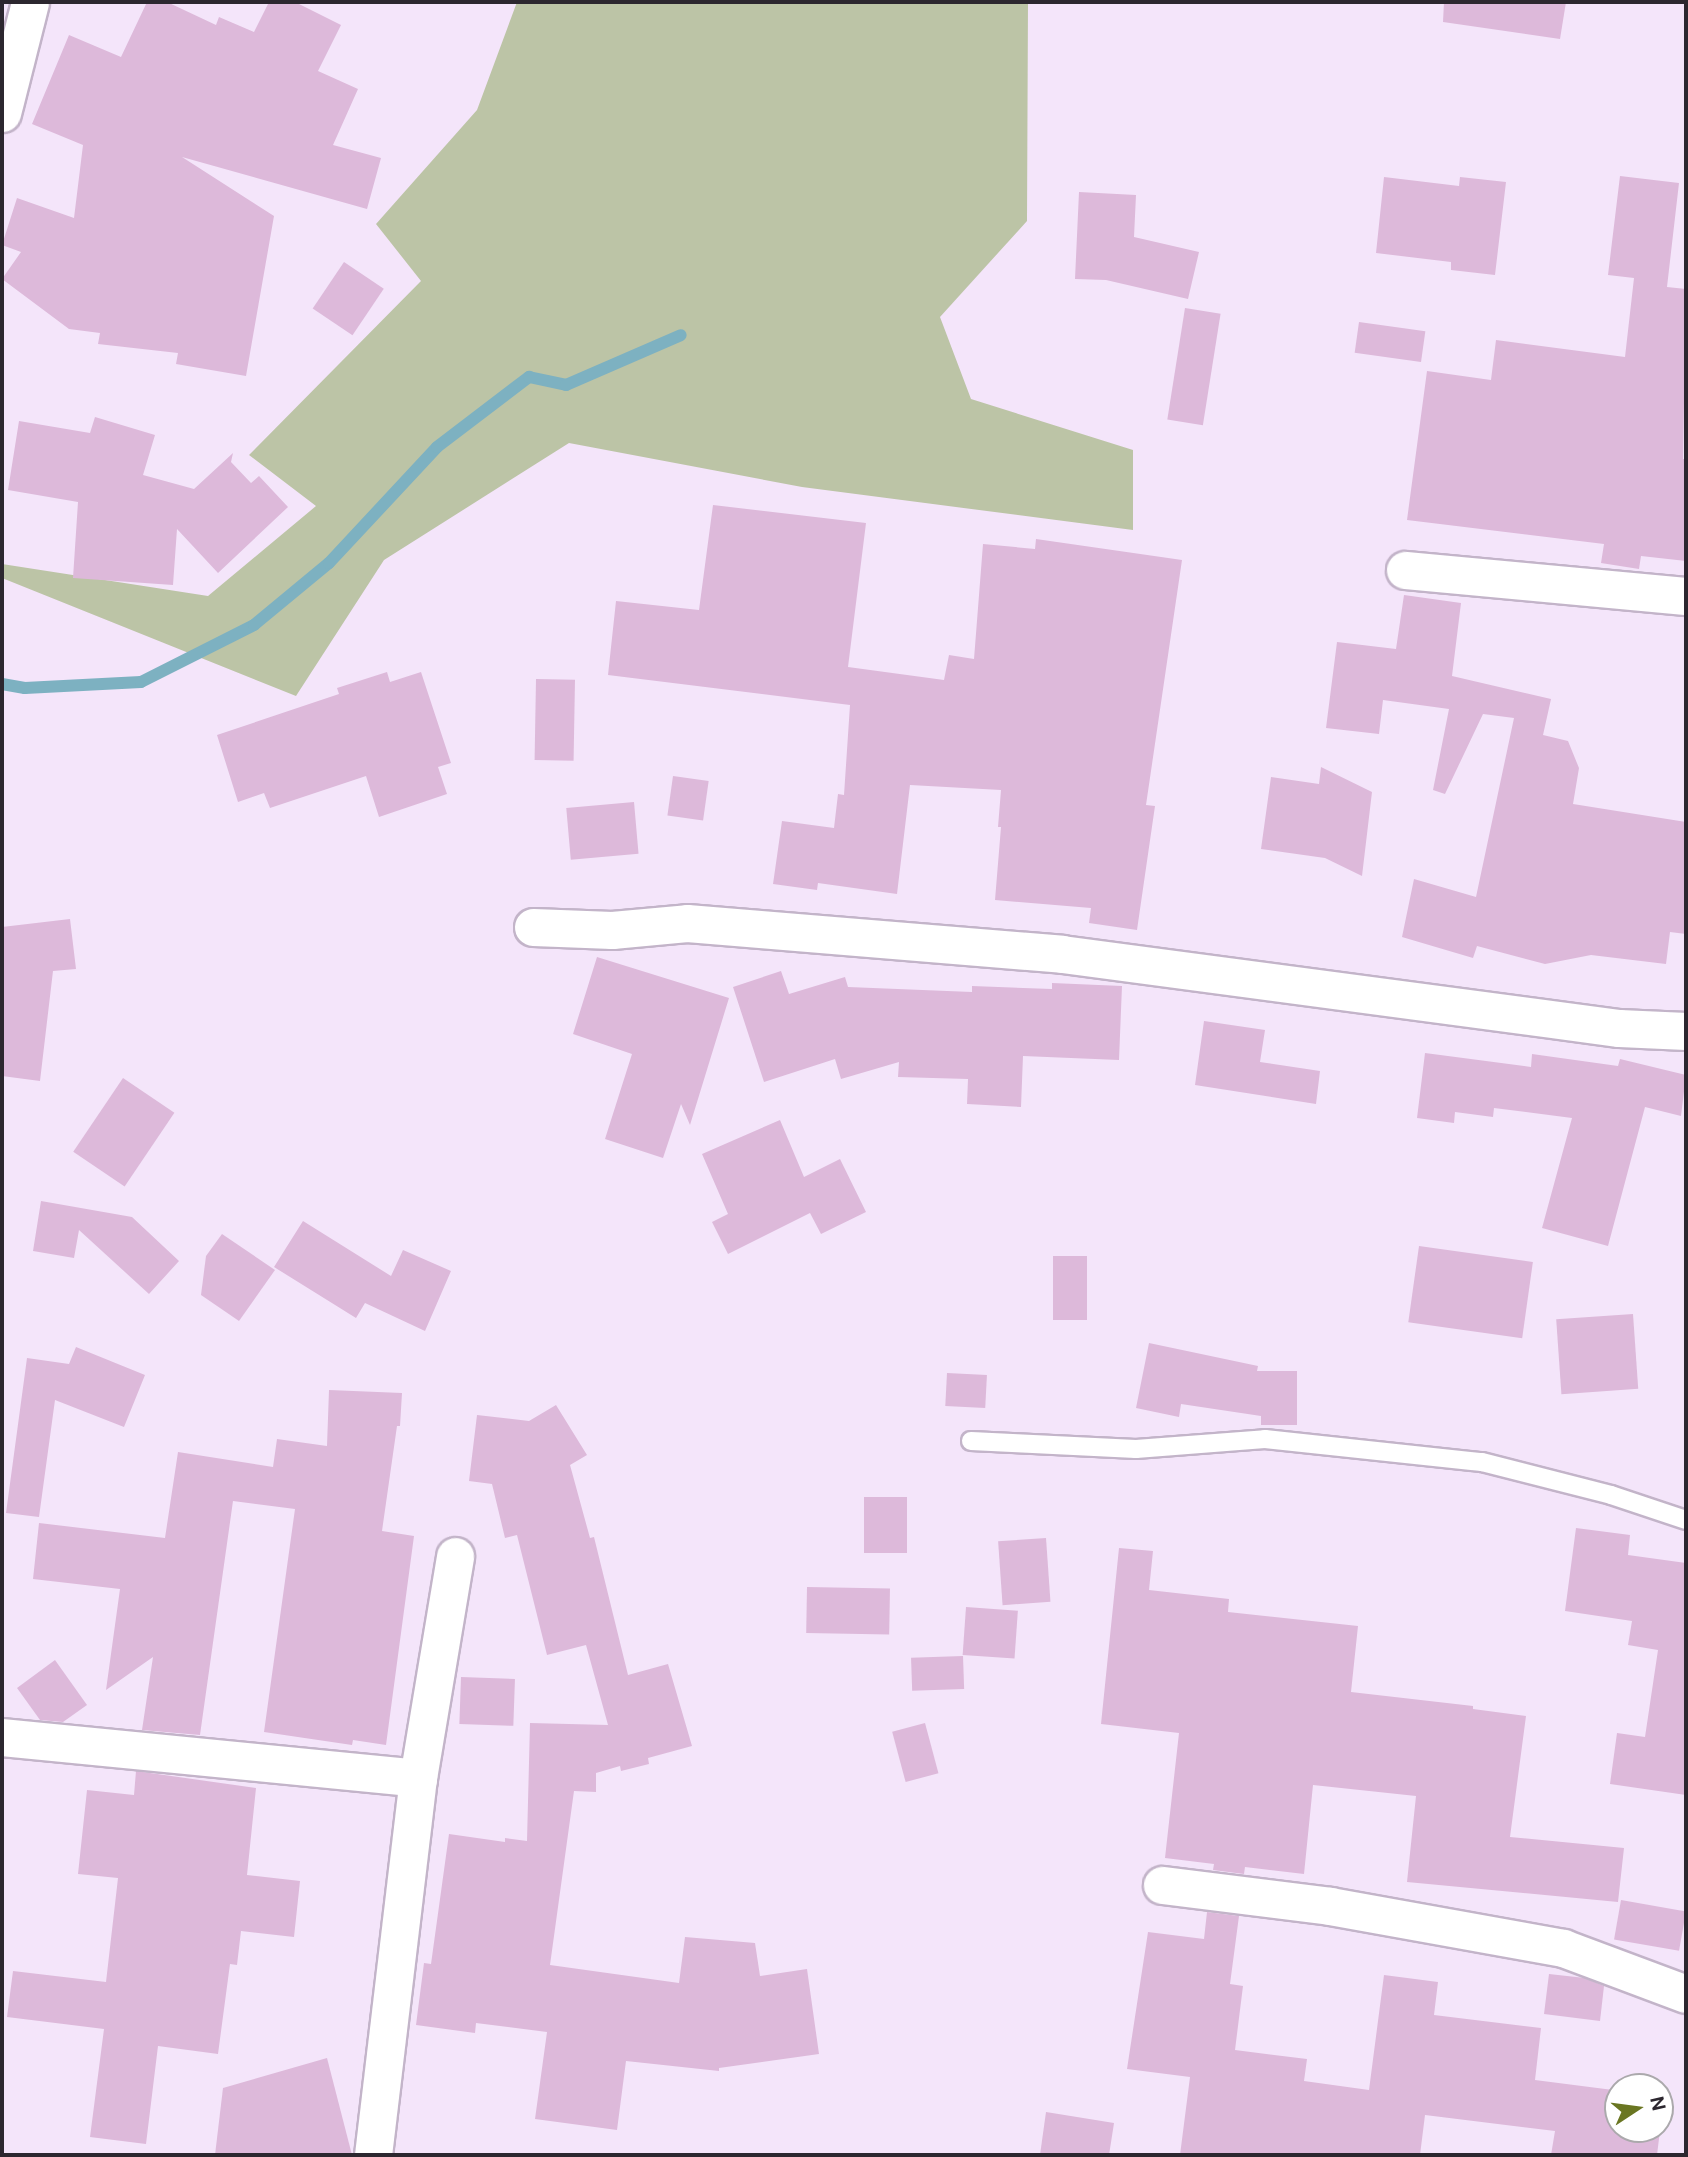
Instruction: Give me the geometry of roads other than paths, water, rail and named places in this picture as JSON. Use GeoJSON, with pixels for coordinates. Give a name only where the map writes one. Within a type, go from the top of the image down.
{"type":"FeatureCollection","features":[{"type":"Feature","properties":{"kind":"street"},"geometry":{"type":"LineString","coordinates":[[2,113],[30,2]]}},
{"type":"Feature","properties":{"kind":"street"},"geometry":{"type":"LineString","coordinates":[[1405,570],[1686,596]]}},
{"type":"Feature","properties":{"kind":"street"},"geometry":{"type":"LineString","coordinates":[[533,927],[612,930],[687,923],[1062,954],[1619,1028],[1686,1031]]}},
{"type":"Feature","properties":{"kind":"street"},"geometry":{"type":"LineString","coordinates":[[373,2155],[418,1778],[455,1556]]}},
{"type":"Feature","properties":{"kind":"street"},"geometry":{"type":"LineString","coordinates":[[2,1737],[418,1778]]}},
{"type":"Feature","properties":{"kind":"street"},"geometry":{"type":"LineString","coordinates":[[1162,1885],[1330,1906],[1563,1948],[1686,1994]]}},
{"type":"Feature","properties":{"kind":"lane"},"geometry":{"type":"LineString","coordinates":[[971,1441],[1136,1449],[1265,1439],[1482,1462],[1611,1495],[1686,1520]]}},
{"type":"Feature","properties":{"kind":"waterway"},"geometry":{"type":"LineString","coordinates":[[2,684],[25,688],[141,682],[254,625],[329,563],[437,447],[529,377],[566,385],[681,335]]}}]}
